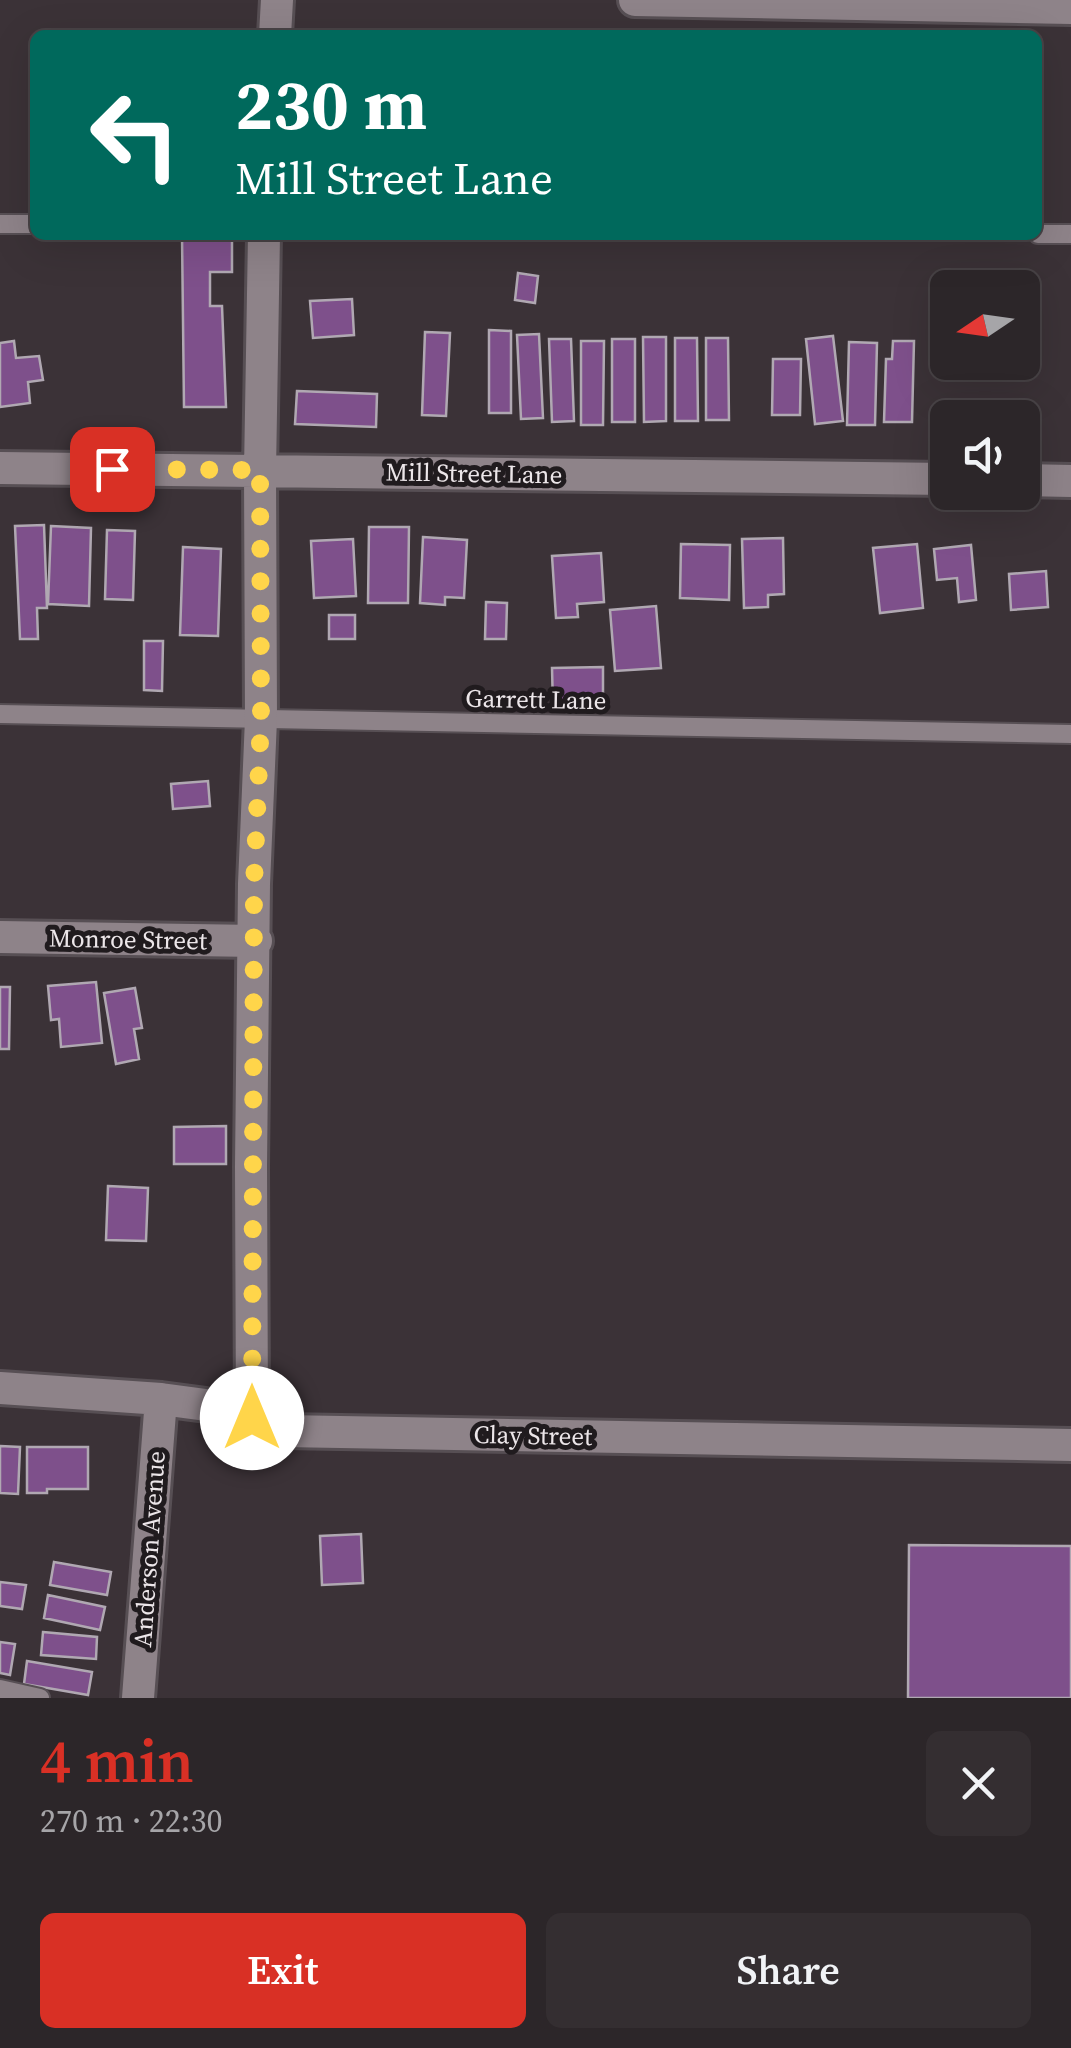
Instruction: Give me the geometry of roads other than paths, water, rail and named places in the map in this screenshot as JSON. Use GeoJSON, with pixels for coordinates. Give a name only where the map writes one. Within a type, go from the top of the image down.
{"type":"FeatureCollection","features":[{"type":"Feature","properties":{"kind":"street"},"geometry":{"type":"LineString","coordinates":[[275,30],[277,0]]}},
{"type":"Feature","properties":{"kind":"street"},"geometry":{"type":"LineString","coordinates":[[636,0],[1071,8]]}},
{"type":"Feature","properties":{"kind":"street"},"geometry":{"type":"LineString","coordinates":[[252,1418],[251,1167],[254,884],[261,719],[264,240]]}},
{"type":"Feature","properties":{"kind":"street","name":"Mill Street Lane"},"geometry":{"type":"LineString","coordinates":[[0,468],[930,479]]}},
{"type":"Feature","properties":{"kind":"street"},"geometry":{"type":"LineString","coordinates":[[1040,480],[1071,480]]}},
{"type":"Feature","properties":{"kind":"street","name":"Monroe Street"},"geometry":{"type":"LineString","coordinates":[[0,938],[256,941]]}},
{"type":"Feature","properties":{"kind":"street","name":"Clay Street"},"geometry":{"type":"LineString","coordinates":[[0,1388],[221,1407],[284,1431],[1071,1445]]}},
{"type":"Feature","properties":{"kind":"street","name":"Anderson Avenue"},"geometry":{"type":"LineString","coordinates":[[138,1698],[161,1399]]}},
{"type":"Feature","properties":{"kind":"lane"},"geometry":{"type":"LineString","coordinates":[[0,224],[30,224]]}},
{"type":"Feature","properties":{"kind":"lane"},"geometry":{"type":"LineString","coordinates":[[1042,234],[1071,234]]}},
{"type":"Feature","properties":{"kind":"lane","name":"Garrett Lane"},"geometry":{"type":"LineString","coordinates":[[0,714],[1071,734]]}},
{"type":"Feature","properties":{"kind":"lane"},"geometry":{"type":"LineString","coordinates":[[0,1689],[40,1698]]}}]}
